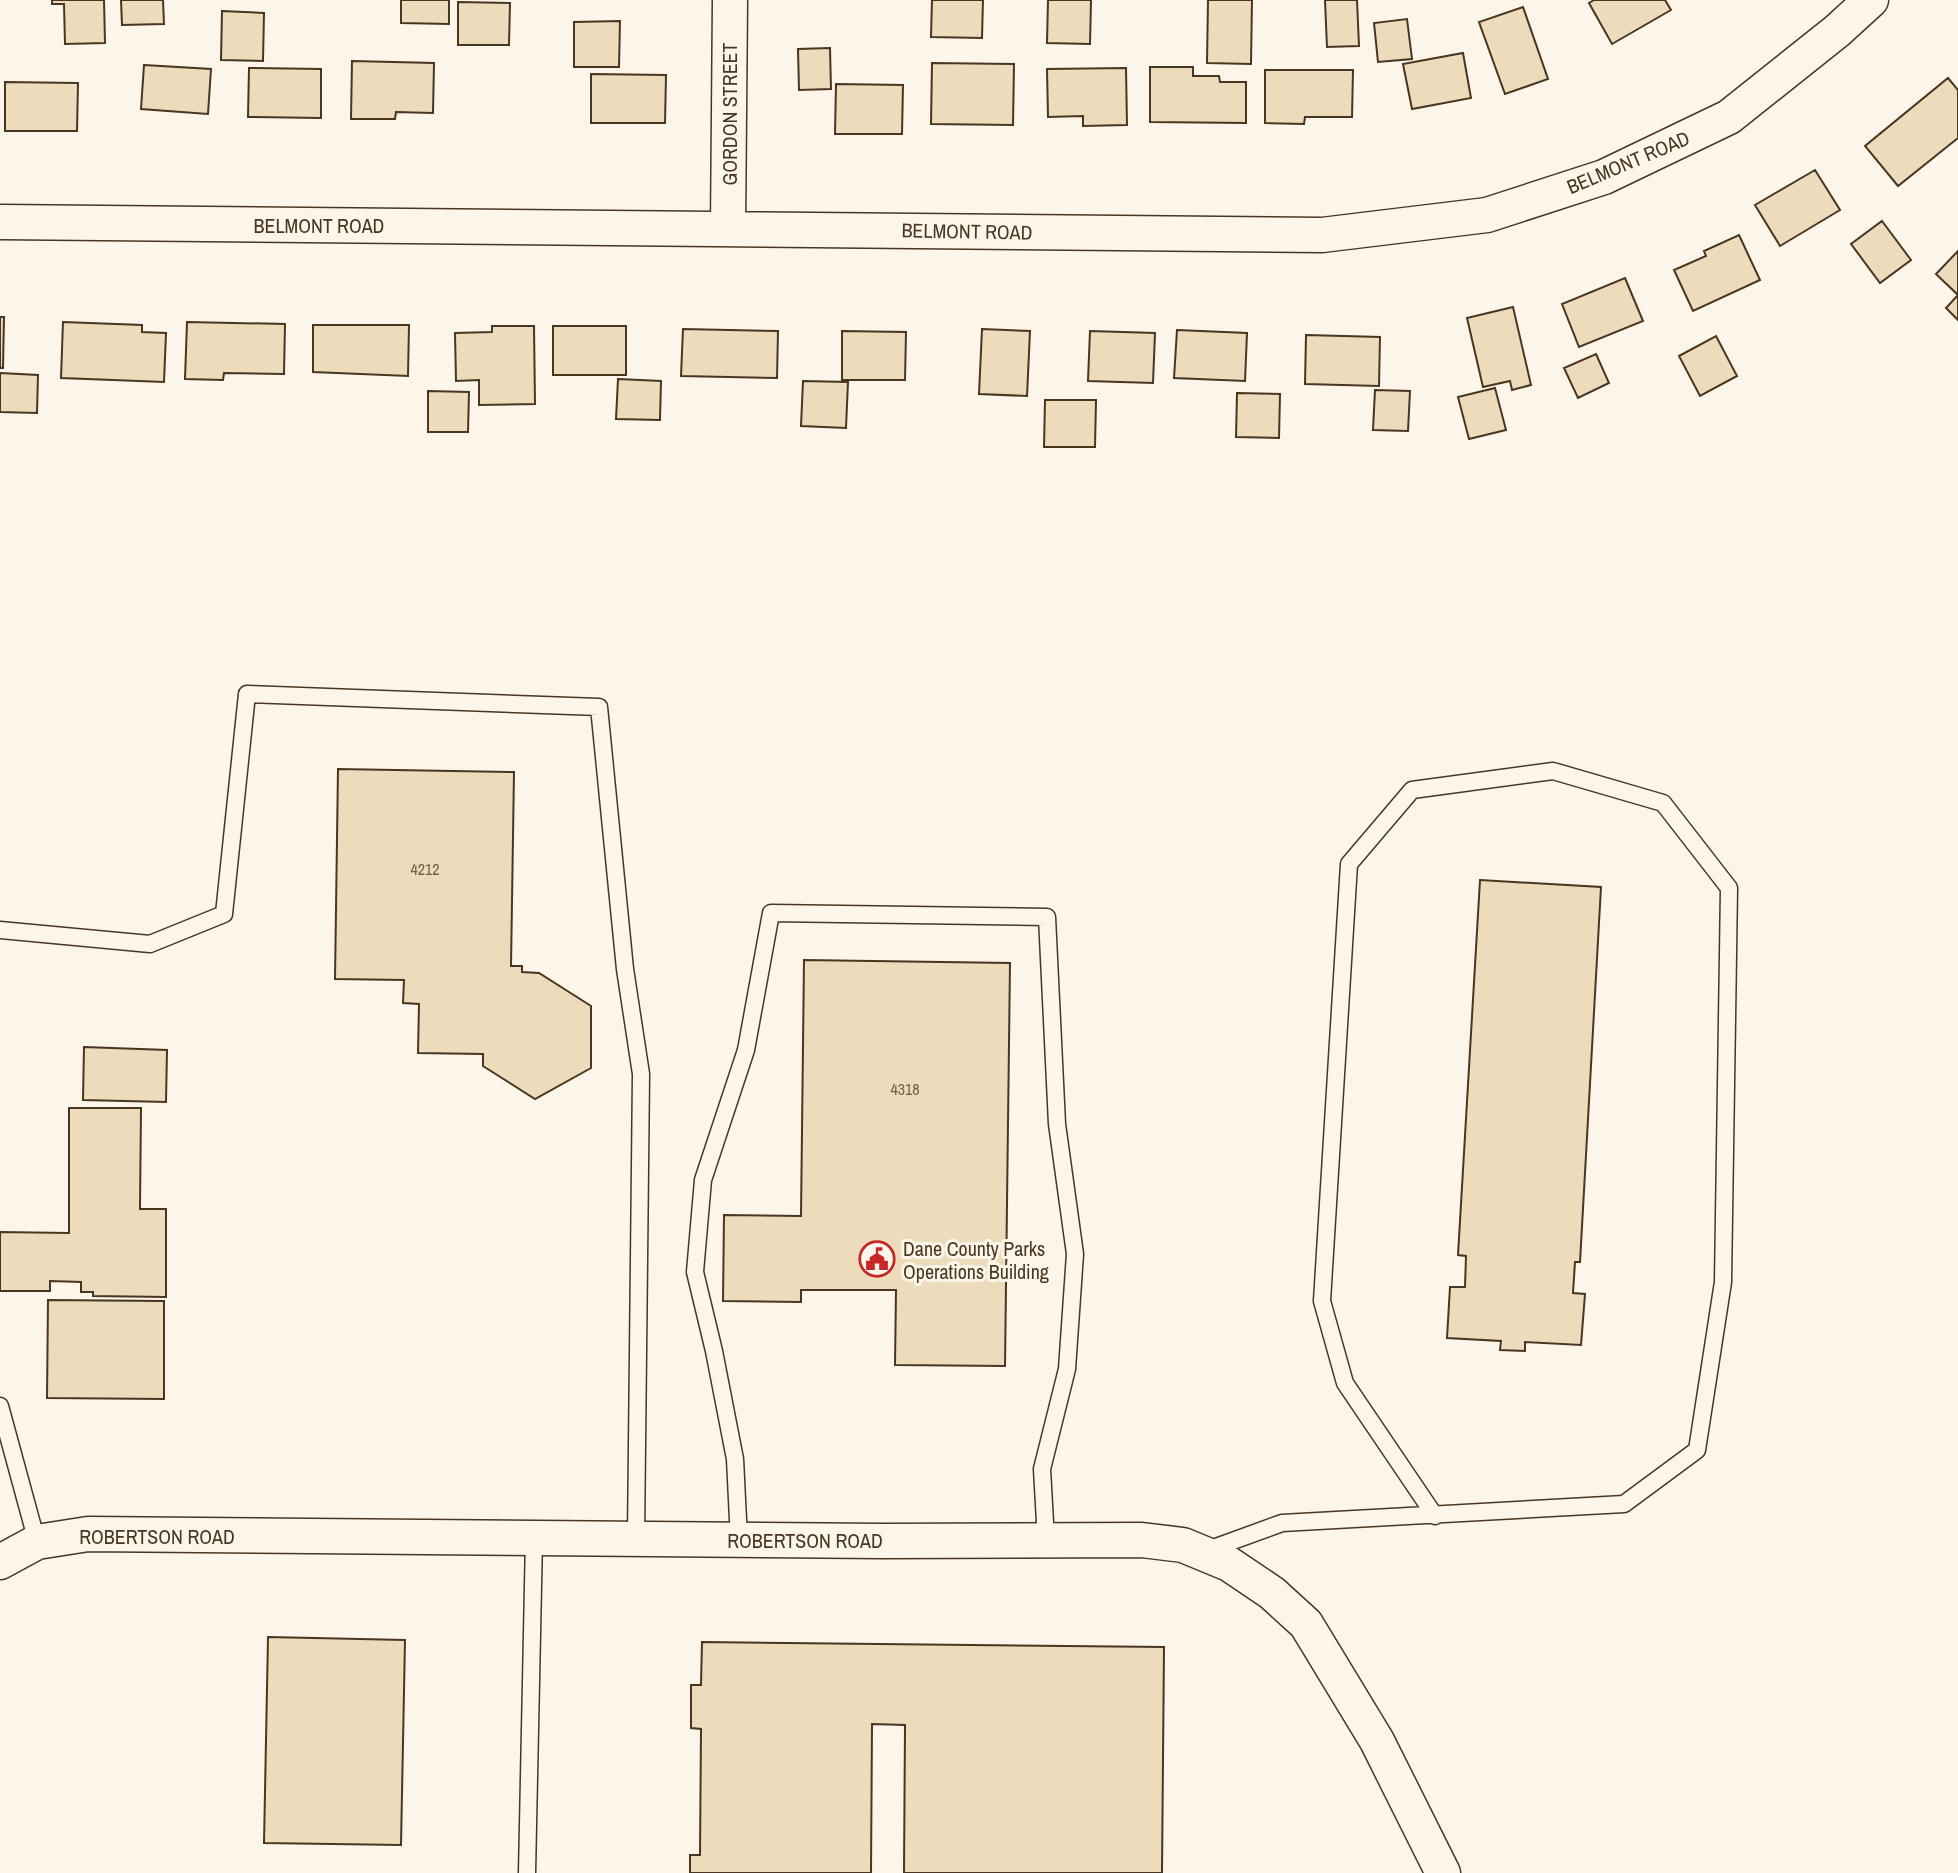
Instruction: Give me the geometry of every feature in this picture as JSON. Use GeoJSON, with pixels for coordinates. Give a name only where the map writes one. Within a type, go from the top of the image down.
{"type":"FeatureCollection","features":[{"type":"Feature","properties":{"kind":"street","name":"GORDON STREET"},"geometry":{"type":"LineString","coordinates":[[728,228],[730,0]]}},
{"type":"Feature","properties":{"kind":"street","name":"BELMONT ROAD"},"geometry":{"type":"LineString","coordinates":[[0,222],[1322,235],[1487,215],[1604,177],[1729,117],[1871,0]]}},
{"type":"Feature","properties":{"kind":"street","name":"ROBERTSON ROAD"},"geometry":{"type":"LineString","coordinates":[[0,1562],[37,1542],[88,1534],[1142,1540],[1183,1545],[1229,1564],[1272,1593],[1312,1631],[1377,1741],[1443,1873]]}},
{"type":"Feature","properties":{"kind":"lane"},"geometry":{"type":"LineString","coordinates":[[0,930],[150,944],[224,914],[247,694],[599,707],[625,969],[641,1074],[636,1539]]}},
{"type":"Feature","properties":{"kind":"lane"},"geometry":{"type":"LineString","coordinates":[[1203,1551],[1282,1523],[1435,1516],[1624,1504],[1697,1450],[1723,1282],[1729,888],[1663,803],[1553,771],[1412,790],[1349,864],[1322,1301],[1345,1383],[1435,1516]]}},
{"type":"Feature","properties":{"kind":"lane"},"geometry":{"type":"LineString","coordinates":[[739,1540],[735,1459],[695,1272],[703,1180],[746,1050],[771,913],[1047,917],[1057,1124],[1075,1254],[1067,1369],[1042,1469],[1046,1540]]}},
{"type":"Feature","properties":{"kind":"lane"},"geometry":{"type":"LineString","coordinates":[[0,1406],[37,1542]]}},
{"type":"Feature","properties":{"kind":"lane"},"geometry":{"type":"LineString","coordinates":[[527,1873],[534,1538]]}},
{"type":"Feature","properties":{"kind":"building"},"geometry":{"type":"Polygon","coordinates":[[[52,0],[104,0],[105,43],[65,44],[64,4],[52,4],[52,0]]]}},
{"type":"Feature","properties":{"kind":"building"},"geometry":{"type":"Polygon","coordinates":[[[121,0],[163,0],[164,24],[122,25],[121,0]]]}},
{"type":"Feature","properties":{"kind":"building"},"geometry":{"type":"Polygon","coordinates":[[[401,0],[449,0],[449,24],[401,23],[401,0]]]}},
{"type":"Feature","properties":{"kind":"building"},"geometry":{"type":"Polygon","coordinates":[[[932,0],[983,0],[982,38],[931,37],[932,0]]]}},
{"type":"Feature","properties":{"kind":"building"},"geometry":{"type":"Polygon","coordinates":[[[1048,0],[1091,0],[1090,44],[1047,43],[1048,0]]]}},
{"type":"Feature","properties":{"kind":"building"},"geometry":{"type":"Polygon","coordinates":[[[1208,0],[1252,0],[1251,64],[1207,63],[1208,0]]]}},
{"type":"Feature","properties":{"kind":"building"},"geometry":{"type":"Polygon","coordinates":[[[1325,0],[1357,0],[1359,46],[1327,47],[1325,0]]]}},
{"type":"Feature","properties":{"kind":"building"},"geometry":{"type":"Polygon","coordinates":[[[1594,0],[1665,0],[1671,10],[1612,44],[1589,3],[1594,0]]]}},
{"type":"Feature","properties":{"kind":"building"},"geometry":{"type":"Polygon","coordinates":[[[458,2],[510,3],[509,45],[458,45],[458,2]]]}},
{"type":"Feature","properties":{"kind":"building"},"geometry":{"type":"Polygon","coordinates":[[[1523,7],[1548,79],[1505,94],[1479,22],[1523,7]]]}},
{"type":"Feature","properties":{"kind":"building"},"geometry":{"type":"Polygon","coordinates":[[[222,11],[264,13],[263,61],[221,60],[222,11]]]}},
{"type":"Feature","properties":{"kind":"building"},"geometry":{"type":"Polygon","coordinates":[[[1407,19],[1412,59],[1378,62],[1374,23],[1407,19]]]}},
{"type":"Feature","properties":{"kind":"building"},"geometry":{"type":"Polygon","coordinates":[[[620,21],[619,67],[574,67],[574,22],[620,21]]]}},
{"type":"Feature","properties":{"kind":"building"},"geometry":{"type":"Polygon","coordinates":[[[830,48],[831,89],[799,90],[798,49],[830,48]]]}},
{"type":"Feature","properties":{"kind":"building"},"geometry":{"type":"Polygon","coordinates":[[[1463,53],[1471,98],[1412,109],[1403,64],[1463,53]]]}},
{"type":"Feature","properties":{"kind":"building"},"geometry":{"type":"Polygon","coordinates":[[[352,61],[434,63],[433,113],[396,112],[395,119],[351,119],[352,61]]]}},
{"type":"Feature","properties":{"kind":"building"},"geometry":{"type":"Polygon","coordinates":[[[932,63],[1014,64],[1013,125],[931,124],[932,63]]]}},
{"type":"Feature","properties":{"kind":"building"},"geometry":{"type":"Polygon","coordinates":[[[144,65],[211,69],[208,114],[141,109],[144,65]]]}},
{"type":"Feature","properties":{"kind":"building"},"geometry":{"type":"Polygon","coordinates":[[[1150,67],[1193,67],[1193,76],[1219,76],[1220,82],[1246,82],[1246,123],[1150,122],[1150,67]]]}},
{"type":"Feature","properties":{"kind":"building"},"geometry":{"type":"Polygon","coordinates":[[[249,68],[321,69],[321,118],[248,117],[249,68]]]}},
{"type":"Feature","properties":{"kind":"building"},"geometry":{"type":"Polygon","coordinates":[[[1126,68],[1127,125],[1083,126],[1083,116],[1048,117],[1047,69],[1126,68]]]}},
{"type":"Feature","properties":{"kind":"building"},"geometry":{"type":"Polygon","coordinates":[[[1265,70],[1353,70],[1352,117],[1305,117],[1304,124],[1265,123],[1265,70]]]}},
{"type":"Feature","properties":{"kind":"building"},"geometry":{"type":"Polygon","coordinates":[[[591,74],[666,75],[665,123],[591,123],[591,74]]]}},
{"type":"Feature","properties":{"kind":"building"},"geometry":{"type":"Polygon","coordinates":[[[1948,78],[1958,90],[1958,138],[1898,186],[1865,146],[1948,78]]]}},
{"type":"Feature","properties":{"kind":"building"},"geometry":{"type":"Polygon","coordinates":[[[5,82],[78,83],[77,131],[5,131],[5,82]]]}},
{"type":"Feature","properties":{"kind":"building"},"geometry":{"type":"Polygon","coordinates":[[[836,84],[903,85],[902,134],[835,134],[836,84]]]}},
{"type":"Feature","properties":{"kind":"building"},"geometry":{"type":"Polygon","coordinates":[[[1815,170],[1840,210],[1780,246],[1755,205],[1815,170]]]}},
{"type":"Feature","properties":{"kind":"building"},"geometry":{"type":"Polygon","coordinates":[[[1882,221],[1911,260],[1880,283],[1851,244],[1882,221]]]}},
{"type":"Feature","properties":{"kind":"building"},"geometry":{"type":"Polygon","coordinates":[[[1739,235],[1760,280],[1693,311],[1674,270],[1706,256],[1704,251],[1739,235]]]}},
{"type":"Feature","properties":{"kind":"building"},"geometry":{"type":"Polygon","coordinates":[[[1958,251],[1958,295],[1936,274],[1958,251]]]}},
{"type":"Feature","properties":{"kind":"building"},"geometry":{"type":"Polygon","coordinates":[[[1625,278],[1643,321],[1579,347],[1562,304],[1625,278]]]}},
{"type":"Feature","properties":{"kind":"building"},"geometry":{"type":"Polygon","coordinates":[[[1958,295],[1958,320],[1946,308],[1958,295]]]}},
{"type":"Feature","properties":{"kind":"building"},"geometry":{"type":"Polygon","coordinates":[[[1513,307],[1531,385],[1512,390],[1510,381],[1483,387],[1467,318],[1513,307]]]}},
{"type":"Feature","properties":{"kind":"building"},"geometry":{"type":"Polygon","coordinates":[[[0,317],[4,317],[3,368],[0,368],[0,317]]]}},
{"type":"Feature","properties":{"kind":"building"},"geometry":{"type":"Polygon","coordinates":[[[63,322],[142,325],[142,332],[166,333],[164,382],[61,378],[63,322]]]}},
{"type":"Feature","properties":{"kind":"building"},"geometry":{"type":"Polygon","coordinates":[[[187,322],[285,324],[284,374],[224,373],[223,380],[185,379],[187,322]]]}},
{"type":"Feature","properties":{"kind":"building"},"geometry":{"type":"Polygon","coordinates":[[[313,325],[409,325],[408,376],[313,372],[313,325]]]}},
{"type":"Feature","properties":{"kind":"building"},"geometry":{"type":"Polygon","coordinates":[[[492,326],[534,326],[535,404],[479,405],[479,380],[456,381],[455,333],[492,332],[492,326]]]}},
{"type":"Feature","properties":{"kind":"building"},"geometry":{"type":"Polygon","coordinates":[[[553,326],[626,326],[626,375],[553,375],[553,326]]]}},
{"type":"Feature","properties":{"kind":"building"},"geometry":{"type":"Polygon","coordinates":[[[683,329],[778,331],[777,378],[681,376],[683,329]]]}},
{"type":"Feature","properties":{"kind":"building"},"geometry":{"type":"Polygon","coordinates":[[[982,329],[1030,331],[1027,396],[979,394],[982,329]]]}},
{"type":"Feature","properties":{"kind":"building"},"geometry":{"type":"Polygon","coordinates":[[[1177,330],[1247,333],[1245,381],[1174,378],[1177,330]]]}},
{"type":"Feature","properties":{"kind":"building"},"geometry":{"type":"Polygon","coordinates":[[[842,331],[906,332],[905,380],[842,380],[842,331]]]}},
{"type":"Feature","properties":{"kind":"building"},"geometry":{"type":"Polygon","coordinates":[[[1090,331],[1155,333],[1153,383],[1088,381],[1090,331]]]}},
{"type":"Feature","properties":{"kind":"building"},"geometry":{"type":"Polygon","coordinates":[[[1306,335],[1380,337],[1379,386],[1305,384],[1306,335]]]}},
{"type":"Feature","properties":{"kind":"building"},"geometry":{"type":"Polygon","coordinates":[[[1716,336],[1737,376],[1700,396],[1679,356],[1716,336]]]}},
{"type":"Feature","properties":{"kind":"building"},"geometry":{"type":"Polygon","coordinates":[[[1596,354],[1609,383],[1578,398],[1564,368],[1596,354]]]}},
{"type":"Feature","properties":{"kind":"building"},"geometry":{"type":"Polygon","coordinates":[[[0,373],[38,375],[37,413],[0,412],[0,373]]]}},
{"type":"Feature","properties":{"kind":"building"},"geometry":{"type":"Polygon","coordinates":[[[618,379],[661,381],[660,420],[616,419],[618,379]]]}},
{"type":"Feature","properties":{"kind":"building"},"geometry":{"type":"Polygon","coordinates":[[[803,381],[848,382],[846,428],[801,426],[803,381]]]}},
{"type":"Feature","properties":{"kind":"building"},"geometry":{"type":"Polygon","coordinates":[[[1495,388],[1506,430],[1469,439],[1458,397],[1495,388]]]}},
{"type":"Feature","properties":{"kind":"building"},"geometry":{"type":"Polygon","coordinates":[[[1375,390],[1410,391],[1408,431],[1373,430],[1375,390]]]}},
{"type":"Feature","properties":{"kind":"building"},"geometry":{"type":"Polygon","coordinates":[[[428,391],[469,392],[468,432],[428,432],[428,391]]]}},
{"type":"Feature","properties":{"kind":"building"},"geometry":{"type":"Polygon","coordinates":[[[1237,393],[1280,394],[1279,438],[1236,437],[1237,393]]]}},
{"type":"Feature","properties":{"kind":"building"},"geometry":{"type":"Polygon","coordinates":[[[1045,400],[1096,400],[1095,447],[1044,447],[1045,400]]]}},
{"type":"Feature","properties":{"kind":"building"},"geometry":{"type":"Polygon","coordinates":[[[338,769],[514,772],[511,966],[522,966],[522,972],[539,973],[591,1006],[591,1068],[535,1099],[483,1066],[483,1054],[418,1053],[419,1004],[403,1003],[404,980],[335,979],[338,769]]]}},
{"type":"Feature","properties":{"kind":"building"},"geometry":{"type":"Polygon","coordinates":[[[1480,880],[1601,887],[1580,1262],[1575,1262],[1573,1293],[1585,1294],[1581,1345],[1525,1342],[1525,1351],[1500,1350],[1501,1341],[1447,1338],[1450,1287],[1465,1287],[1466,1256],[1458,1255],[1480,880]]]}},
{"type":"Feature","properties":{"kind":"building"},"geometry":{"type":"Polygon","coordinates":[[[804,960],[1010,963],[1005,1366],[895,1365],[896,1290],[801,1290],[801,1302],[723,1301],[724,1215],[801,1216],[804,960]]]}},
{"type":"Feature","properties":{"kind":"building"},"geometry":{"type":"Polygon","coordinates":[[[84,1047],[167,1050],[166,1102],[83,1100],[84,1047]]]}},
{"type":"Feature","properties":{"kind":"building"},"geometry":{"type":"Polygon","coordinates":[[[69,1108],[141,1108],[140,1209],[166,1209],[166,1297],[93,1296],[93,1292],[81,1292],[81,1282],[50,1281],[50,1291],[0,1291],[0,1232],[69,1233],[69,1108]]]}},
{"type":"Feature","properties":{"kind":"building"},"geometry":{"type":"Polygon","coordinates":[[[48,1300],[164,1301],[164,1399],[47,1398],[48,1300]]]}},
{"type":"Feature","properties":{"kind":"building"},"geometry":{"type":"Polygon","coordinates":[[[268,1637],[405,1640],[401,1845],[264,1843],[268,1637]]]}},
{"type":"Feature","properties":{"kind":"building"},"geometry":{"type":"Polygon","coordinates":[[[702,1642],[1164,1647],[1162,1873],[904,1873],[905,1725],[872,1724],[871,1873],[690,1873],[690,1855],[700,1855],[701,1729],[691,1728],[691,1685],[701,1685],[702,1642]]]}},
{"type":"Feature","properties":{"kind":"place","name":"Dane County Parks Operations Building"},"geometry":{"type":"Point","coordinates":[877,1259]}}]}
